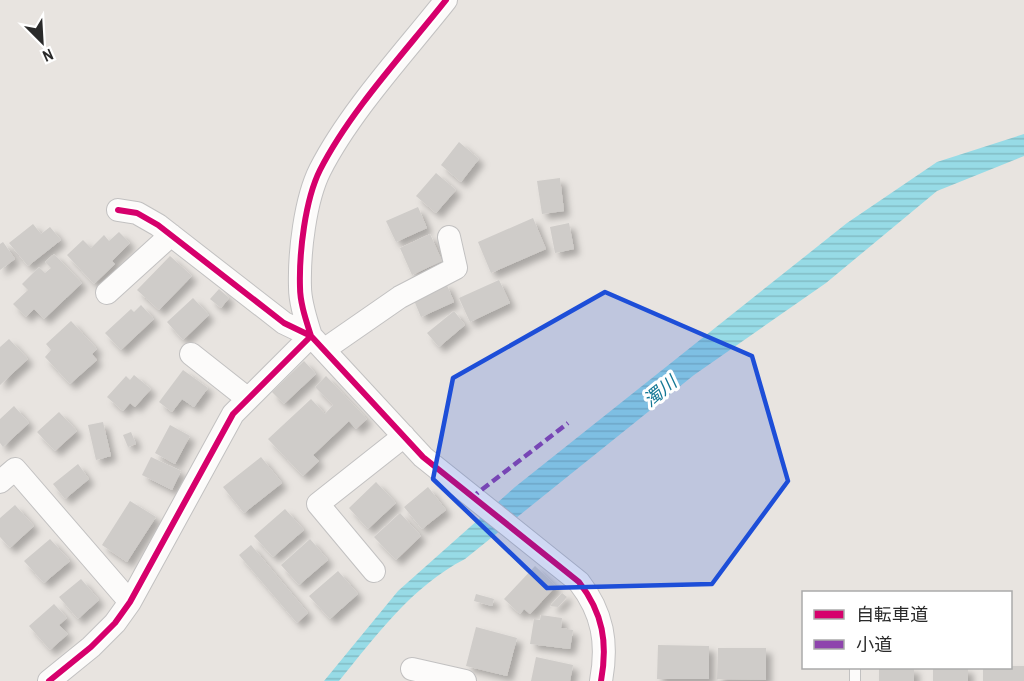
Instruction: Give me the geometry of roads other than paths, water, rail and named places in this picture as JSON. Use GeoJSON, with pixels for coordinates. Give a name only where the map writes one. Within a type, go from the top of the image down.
{"type":"FeatureCollection","features":[{"type":"Feature","properties":{"kind":"street"},"geometry":{"type":"LineString","coordinates":[[318,343],[299,288],[302,243],[312,192],[320,171],[369,98],[446,0]]}},
{"type":"Feature","properties":{"kind":"street"},"geometry":{"type":"LineString","coordinates":[[118,210],[137,213],[171,235],[284,323],[318,343],[423,457],[579,582],[591,598],[600,616],[606,651],[601,681]]}},
{"type":"Feature","properties":{"kind":"street"},"geometry":{"type":"LineString","coordinates":[[107,293],[171,235]]}},
{"type":"Feature","properties":{"kind":"street"},"geometry":{"type":"LineString","coordinates":[[49,681],[91,647],[115,623],[130,602],[233,414],[248,399],[318,343],[456,268],[449,237]]}},
{"type":"Feature","properties":{"kind":"street"},"geometry":{"type":"LineString","coordinates":[[191,354],[248,399]]}},
{"type":"Feature","properties":{"kind":"street"},"geometry":{"type":"LineString","coordinates":[[374,571],[318,504],[404,436]]}},
{"type":"Feature","properties":{"kind":"street"},"geometry":{"type":"LineString","coordinates":[[0,482],[15,470],[130,602]]}},
{"type":"Feature","properties":{"kind":"street"},"geometry":{"type":"LineString","coordinates":[[412,669],[465,681]]}},
{"type":"Feature","properties":{"kind":"water","name":"濁川"},"geometry":{"type":"Polygon","coordinates":[[[1024,134],[1024,156],[937,191],[826,283],[694,375],[465,559],[428,583],[396,613],[339,681],[324,681],[398,591],[515,487],[847,223],[937,162],[1024,134]]]}}]}
